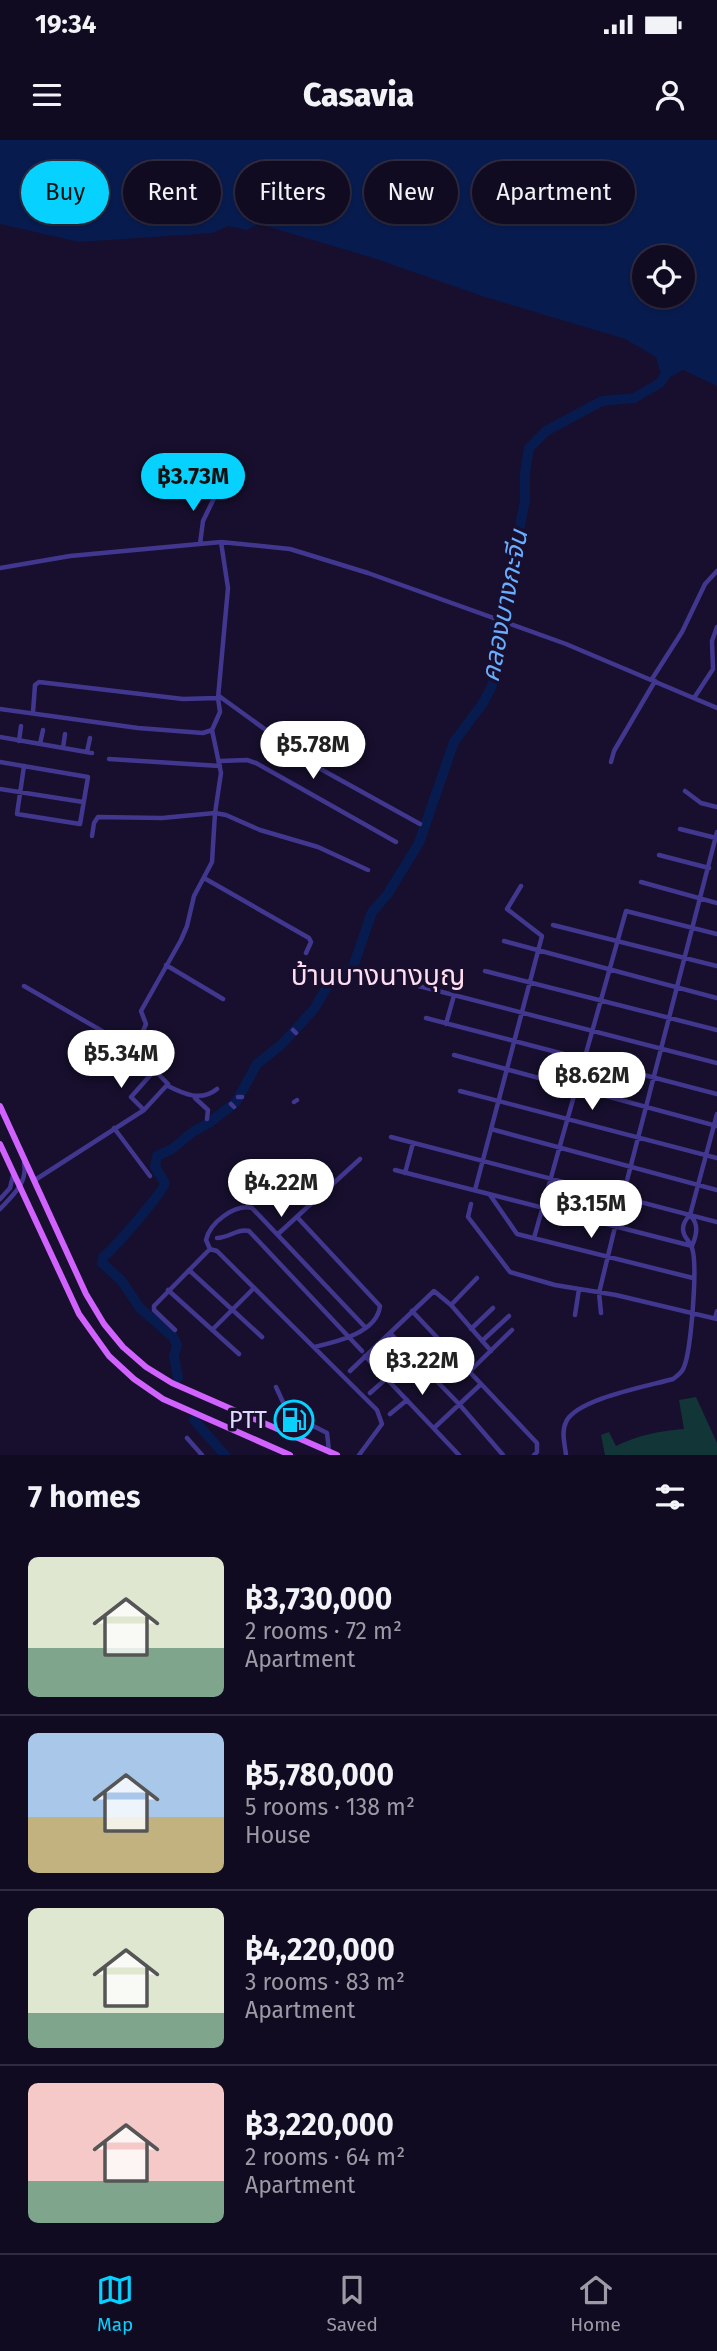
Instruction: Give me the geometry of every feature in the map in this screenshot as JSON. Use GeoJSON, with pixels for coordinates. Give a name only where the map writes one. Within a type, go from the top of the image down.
{"type":"FeatureCollection","features":[{"type":"Feature","properties":{"kind":"main road"},"geometry":{"type":"LineString","coordinates":[[0,1106],[91,1303],[123,1347],[146,1367],[172,1383],[337,1455]]}},
{"type":"Feature","properties":{"kind":"main road"},"geometry":{"type":"LineString","coordinates":[[0,1144],[79,1314],[88,1330],[114,1362],[147,1390],[170,1403],[290,1455]]}},
{"type":"Feature","properties":{"kind":"street"},"geometry":{"type":"LineString","coordinates":[[200,544],[203,522],[218,490]]}},
{"type":"Feature","properties":{"kind":"street"},"geometry":{"type":"LineString","coordinates":[[135,1050],[146,1024],[141,1012],[181,940],[194,896],[212,862],[220,764],[213,746],[212,730],[220,712],[218,697],[229,588],[221,542]]}},
{"type":"Feature","properties":{"kind":"street"},"geometry":{"type":"LineString","coordinates":[[0,568],[70,556],[221,542],[290,549],[368,573],[501,621],[717,708]]}},
{"type":"Feature","properties":{"kind":"street"},"geometry":{"type":"LineString","coordinates":[[611,762],[614,751],[682,632],[705,584],[717,571]]}},
{"type":"Feature","properties":{"kind":"street"},"geometry":{"type":"LineString","coordinates":[[694,698],[713,669],[712,641],[717,627]]}},
{"type":"Feature","properties":{"kind":"street"},"geometry":{"type":"LineString","coordinates":[[33,712],[35,685],[39,682],[183,699],[218,697],[317,766],[420,824]]}},
{"type":"Feature","properties":{"kind":"street"},"geometry":{"type":"LineString","coordinates":[[0,709],[138,728],[203,733],[212,730]]}},
{"type":"Feature","properties":{"kind":"street"},"geometry":{"type":"LineString","coordinates":[[19,741],[21,726]]}},
{"type":"Feature","properties":{"kind":"street"},"geometry":{"type":"LineString","coordinates":[[40,744],[43,730]]}},
{"type":"Feature","properties":{"kind":"street"},"geometry":{"type":"LineString","coordinates":[[63,748],[65,734]]}},
{"type":"Feature","properties":{"kind":"street"},"geometry":{"type":"LineString","coordinates":[[0,737],[90,752],[90,738]]}},
{"type":"Feature","properties":{"kind":"street"},"geometry":{"type":"LineString","coordinates":[[109,759],[220,764],[247,760],[396,842]]}},
{"type":"Feature","properties":{"kind":"street"},"geometry":{"type":"LineString","coordinates":[[0,762],[24,766],[88,777],[80,824],[17,814],[24,766]]}},
{"type":"Feature","properties":{"kind":"street"},"geometry":{"type":"LineString","coordinates":[[0,789],[83,802]]}},
{"type":"Feature","properties":{"kind":"street"},"geometry":{"type":"LineString","coordinates":[[685,791],[701,803],[717,807]]}},
{"type":"Feature","properties":{"kind":"street"},"geometry":{"type":"LineString","coordinates":[[92,836],[94,823],[99,817],[162,818],[215,813],[318,847],[368,870]]}},
{"type":"Feature","properties":{"kind":"street"},"geometry":{"type":"LineString","coordinates":[[601,1314],[599,1293],[716,835],[680,829]]}},
{"type":"Feature","properties":{"kind":"street"},"geometry":{"type":"LineString","coordinates":[[659,855],[709,868]]}},
{"type":"Feature","properties":{"kind":"street"},"geometry":{"type":"LineString","coordinates":[[204,878],[309,938],[311,942],[306,953]]}},
{"type":"Feature","properties":{"kind":"street"},"geometry":{"type":"LineString","coordinates":[[640,883],[717,902]]}},
{"type":"Feature","properties":{"kind":"street"},"geometry":{"type":"LineString","coordinates":[[475,1191],[542,936],[507,909],[521,886]]}},
{"type":"Feature","properties":{"kind":"street"},"geometry":{"type":"LineString","coordinates":[[534,1238],[626,911],[717,934]]}},
{"type":"Feature","properties":{"kind":"street"},"geometry":{"type":"LineString","coordinates":[[553,925],[717,966]]}},
{"type":"Feature","properties":{"kind":"street"},"geometry":{"type":"LineString","coordinates":[[504,941],[717,998]]}},
{"type":"Feature","properties":{"kind":"street"},"geometry":{"type":"LineString","coordinates":[[166,965],[223,999]]}},
{"type":"Feature","properties":{"kind":"street"},"geometry":{"type":"LineString","coordinates":[[485,971],[717,1030]]}},
{"type":"Feature","properties":{"kind":"street"},"geometry":{"type":"LineString","coordinates":[[446,1024],[457,981]]}},
{"type":"Feature","properties":{"kind":"street"},"geometry":{"type":"LineString","coordinates":[[415,985],[717,1063]]}},
{"type":"Feature","properties":{"kind":"street"},"geometry":{"type":"LineString","coordinates":[[24,986],[135,1050],[168,1086],[193,1096],[208,1110],[207,1119]]}},
{"type":"Feature","properties":{"kind":"street"},"geometry":{"type":"LineString","coordinates":[[426,1018],[717,1094]]}},
{"type":"Feature","properties":{"kind":"street"},"geometry":{"type":"LineString","coordinates":[[454,1055],[715,1126]]}},
{"type":"Feature","properties":{"kind":"street"},"geometry":{"type":"LineString","coordinates":[[144,1110],[131,1097],[154,1072]]}},
{"type":"Feature","properties":{"kind":"street"},"geometry":{"type":"LineString","coordinates":[[35,1180],[144,1110],[168,1086]]}},
{"type":"Feature","properties":{"kind":"street"},"geometry":{"type":"LineString","coordinates":[[193,1096],[206,1096],[218,1089]]}},
{"type":"Feature","properties":{"kind":"street"},"geometry":{"type":"LineString","coordinates":[[460,1091],[717,1158]]}},
{"type":"Feature","properties":{"kind":"street"},"geometry":{"type":"LineString","coordinates":[[692,1246],[684,1236],[684,1222],[690,1214],[717,1114]]}},
{"type":"Feature","properties":{"kind":"street"},"geometry":{"type":"LineString","coordinates":[[114,1128],[150,1176]]}},
{"type":"Feature","properties":{"kind":"street"},"geometry":{"type":"LineString","coordinates":[[491,1129],[717,1190]]}},
{"type":"Feature","properties":{"kind":"street"},"geometry":{"type":"LineString","coordinates":[[391,1137],[717,1222]]}},
{"type":"Feature","properties":{"kind":"street"},"geometry":{"type":"LineString","coordinates":[[405,1172],[413,1143]]}},
{"type":"Feature","properties":{"kind":"street"},"geometry":{"type":"LineString","coordinates":[[0,1209],[20,1187],[25,1173],[23,1158]]}},
{"type":"Feature","properties":{"kind":"street"},"geometry":{"type":"LineString","coordinates":[[278,1234],[360,1159]]}},
{"type":"Feature","properties":{"kind":"street"},"geometry":{"type":"LineString","coordinates":[[395,1170],[692,1246]]}},
{"type":"Feature","properties":{"kind":"street"},"geometry":{"type":"LineString","coordinates":[[0,1199],[10,1188],[14,1173]]}},
{"type":"Feature","properties":{"kind":"street"},"geometry":{"type":"LineString","coordinates":[[491,1195],[516,1233],[694,1278]]}},
{"type":"Feature","properties":{"kind":"street"},"geometry":{"type":"LineString","coordinates":[[471,1204],[468,1217],[510,1272],[555,1285],[616,1295],[716,1319],[717,1311]]}},
{"type":"Feature","properties":{"kind":"street"},"geometry":{"type":"LineString","coordinates":[[210,1250],[206,1240],[209,1230],[228,1214],[242,1207],[258,1212],[365,1327]]}},
{"type":"Feature","properties":{"kind":"street"},"geometry":{"type":"LineString","coordinates":[[566,1455],[564,1427],[572,1413],[590,1403],[673,1379],[682,1371],[686,1362],[694,1278],[692,1246],[697,1231],[690,1214]]}},
{"type":"Feature","properties":{"kind":"street"},"geometry":{"type":"LineString","coordinates":[[297,1217],[380,1306],[379,1313],[349,1338],[314,1348]]}},
{"type":"Feature","properties":{"kind":"street"},"geometry":{"type":"LineString","coordinates":[[218,1238],[228,1237],[240,1230],[248,1231],[459,1455]]}},
{"type":"Feature","properties":{"kind":"street"},"geometry":{"type":"LineString","coordinates":[[175,1330],[153,1310],[154,1306],[210,1250]]}},
{"type":"Feature","properties":{"kind":"street"},"geometry":{"type":"LineString","coordinates":[[210,1250],[216,1251],[254,1287],[377,1410],[382,1424],[359,1455]]}},
{"type":"Feature","properties":{"kind":"street"},"geometry":{"type":"LineString","coordinates":[[189,1270],[262,1337]]}},
{"type":"Feature","properties":{"kind":"street"},"geometry":{"type":"LineString","coordinates":[[451,1305],[477,1278]]}},
{"type":"Feature","properties":{"kind":"street"},"geometry":{"type":"LineString","coordinates":[[212,1330],[254,1287]]}},
{"type":"Feature","properties":{"kind":"street"},"geometry":{"type":"LineString","coordinates":[[575,1315],[579,1289]]}},
{"type":"Feature","properties":{"kind":"street"},"geometry":{"type":"LineString","coordinates":[[168,1290],[239,1354]]}},
{"type":"Feature","properties":{"kind":"street"},"geometry":{"type":"LineString","coordinates":[[351,1371],[364,1354],[434,1291],[451,1305],[491,1351]]}},
{"type":"Feature","properties":{"kind":"street"},"geometry":{"type":"LineString","coordinates":[[471,1329],[493,1308]]}},
{"type":"Feature","properties":{"kind":"street"},"geometry":{"type":"LineString","coordinates":[[412,1311],[537,1443],[537,1452],[534,1455]]}},
{"type":"Feature","properties":{"kind":"street"},"geometry":{"type":"LineString","coordinates":[[482,1341],[509,1316]]}},
{"type":"Feature","properties":{"kind":"street"},"geometry":{"type":"LineString","coordinates":[[468,1372],[512,1330]]}},
{"type":"Feature","properties":{"kind":"street"},"geometry":{"type":"LineString","coordinates":[[390,1333],[459,1404],[503,1455]]}},
{"type":"Feature","properties":{"kind":"street"},"geometry":{"type":"LineString","coordinates":[[370,1393],[387,1378]]}},
{"type":"Feature","properties":{"kind":"street"},"geometry":{"type":"LineString","coordinates":[[434,1428],[481,1384]]}},
{"type":"Feature","properties":{"kind":"street"},"geometry":{"type":"LineString","coordinates":[[276,1387],[288,1413],[327,1433],[329,1451]]}},
{"type":"Feature","properties":{"kind":"street"},"geometry":{"type":"LineString","coordinates":[[390,1414],[407,1400]]}},
{"type":"Feature","properties":{"kind":"street"},"geometry":{"type":"LineString","coordinates":[[280,1430],[288,1413]]}},
{"type":"Feature","properties":{"kind":"street"},"geometry":{"type":"LineString","coordinates":[[187,1438],[202,1455]]}},
{"type":"Feature","properties":{"kind":"green space"},"geometry":{"type":"Polygon","coordinates":[[[696,1397],[717,1443],[717,1455],[605,1455],[601,1435],[609,1432],[616,1446],[649,1434],[684,1429],[679,1400],[696,1397]]]}},
{"type":"Feature","properties":{"kind":"water"},"geometry":{"type":"Polygon","coordinates":[[[0,140],[717,140],[717,386],[683,370],[667,379],[661,375],[656,357],[625,339],[259,224],[247,230],[228,226],[213,233],[79,242],[0,224],[0,140]]]}},
{"type":"Feature","properties":{"kind":"waterway","name":"คลองบางกะจีน"},"geometry":{"type":"LineString","coordinates":[[178,1378],[174,1356],[177,1345],[173,1337],[140,1308],[121,1280],[102,1263],[103,1257],[137,1221],[165,1183],[155,1167],[157,1156],[172,1149],[236,1102],[257,1064],[282,1044],[314,1009],[330,982],[353,967],[372,912],[387,895],[419,843],[454,742],[483,703],[495,676],[495,626],[507,590],[525,501],[525,473],[529,448],[546,431],[602,401],[634,398],[660,383],[670,368]]}},
{"type":"Feature","properties":{"kind":"waterway","name":"คลองบางกะจีน"},"geometry":{"type":"LineString","coordinates":[[194,1420],[225,1455]]}},
{"type":"Feature","properties":{"kind":"place","name":"PTT"},"geometry":{"type":"Point","coordinates":[294,1420]}},
{"type":"Feature","properties":{"kind":"district","name":"บ้านบางนางบุญ"},"geometry":{"type":"Point","coordinates":[378,975]}}]}
